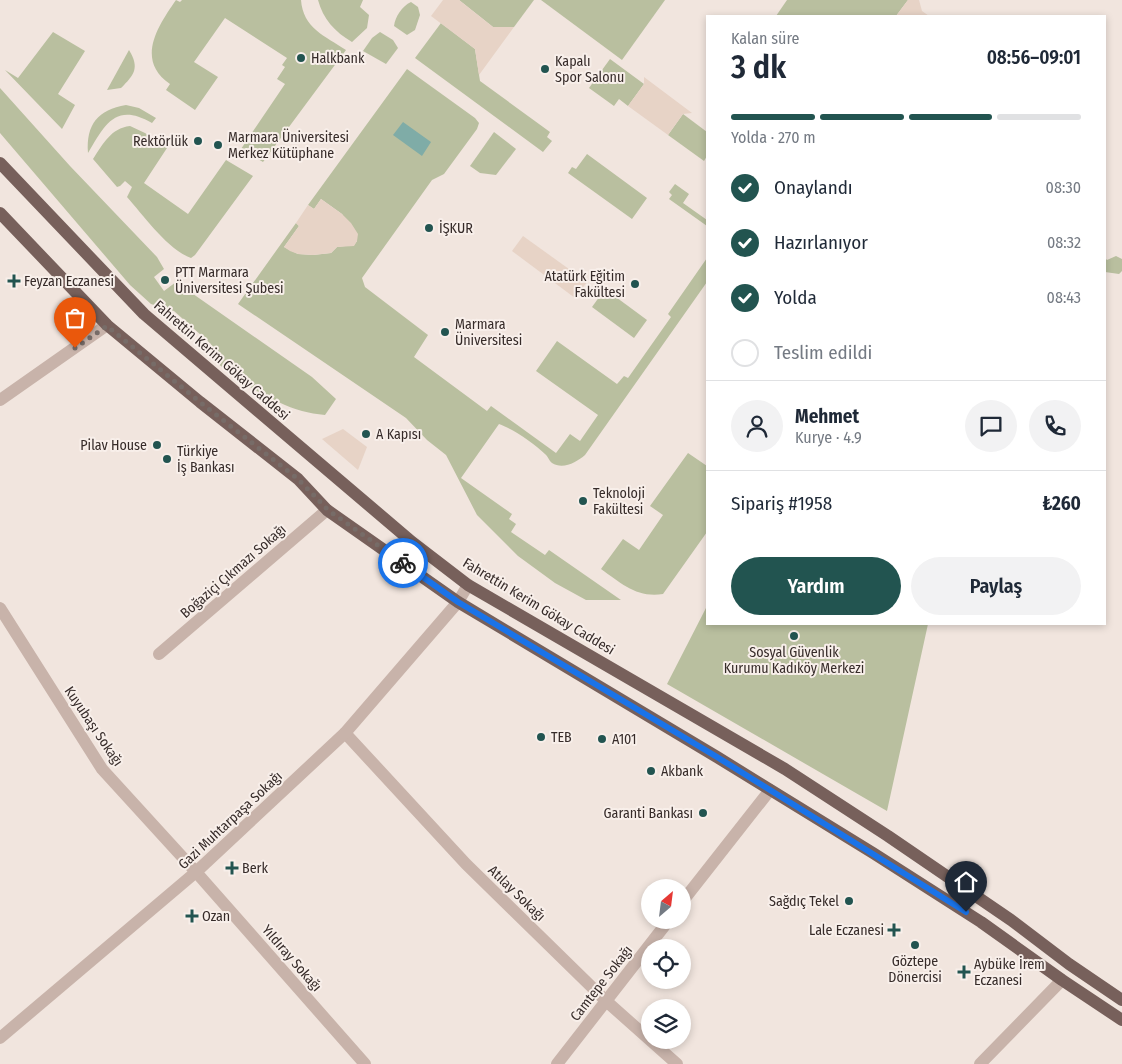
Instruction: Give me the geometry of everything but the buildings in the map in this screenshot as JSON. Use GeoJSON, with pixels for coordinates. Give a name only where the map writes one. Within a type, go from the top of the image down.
{"type":"FeatureCollection","features":[{"type":"Feature","properties":{"kind":"main road","name":"Fahrettin Kerim Gökay Caddesi"},"geometry":{"type":"LineString","coordinates":[[0,163],[144,314],[405,536],[468,585],[784,768],[913,852],[1122,1000]]}},
{"type":"Feature","properties":{"kind":"main road"},"geometry":{"type":"LineString","coordinates":[[0,213],[107,326],[298,479],[328,510],[458,602],[717,757],[982,922],[1062,980],[1122,1020]]}},
{"type":"Feature","properties":{"kind":"street"},"geometry":{"type":"LineString","coordinates":[[0,400],[107,326]]}},
{"type":"Feature","properties":{"kind":"street","name":"Boğaziçi Çıkmazı Sokağı"},"geometry":{"type":"LineString","coordinates":[[159,654],[328,510]]}},
{"type":"Feature","properties":{"kind":"street","name":"Gazi Muhtarpaşa Sokağı"},"geometry":{"type":"LineString","coordinates":[[0,1038],[196,872],[345,734],[458,602],[468,585]]}},
{"type":"Feature","properties":{"kind":"street","name":"Kuyubaşı Sokağı"},"geometry":{"type":"LineString","coordinates":[[0,608],[102,769],[196,872]]}},
{"type":"Feature","properties":{"kind":"street","name":"Atılay Sokağı"},"geometry":{"type":"LineString","coordinates":[[345,734],[466,864],[606,1000],[677,1064]]}},
{"type":"Feature","properties":{"kind":"street"},"geometry":{"type":"LineString","coordinates":[[691,891],[770,790]]}},
{"type":"Feature","properties":{"kind":"street","name":"Yıldıray Sokağı"},"geometry":{"type":"LineString","coordinates":[[196,872],[364,1064]]}},
{"type":"Feature","properties":{"kind":"street","name":"Camtepe Sokağı"},"geometry":{"type":"LineString","coordinates":[[557,1064],[661,929]]}},
{"type":"Feature","properties":{"kind":"street"},"geometry":{"type":"LineString","coordinates":[[980,1064],[1062,980]]}},
{"type":"Feature","properties":{"kind":"green space"},"geometry":{"type":"Polygon","coordinates":[[[176,0],[180,2],[182,0],[301,0],[306,18],[316,30],[346,50],[263,162],[241,149],[285,84],[277,79],[285,67],[282,65],[287,58],[225,18],[194,62],[218,77],[195,110],[166,90],[170,84],[159,75],[152,54],[157,32],[176,0]]]}},
{"type":"Feature","properties":{"kind":"green space"},"geometry":{"type":"Polygon","coordinates":[[[318,0],[363,0],[360,7],[369,15],[367,28],[352,42],[330,24],[318,0]]]}},
{"type":"Feature","properties":{"kind":"green space"},"geometry":{"type":"Polygon","coordinates":[[[459,0],[534,0],[514,27],[493,27],[459,0]]]}},
{"type":"Feature","properties":{"kind":"green space"},"geometry":{"type":"Polygon","coordinates":[[[541,0],[665,0],[622,60],[541,0]]]}},
{"type":"Feature","properties":{"kind":"green space"},"geometry":{"type":"Polygon","coordinates":[[[787,0],[908,0],[897,15],[777,15],[787,0]]]}},
{"type":"Feature","properties":{"kind":"green space"},"geometry":{"type":"Polygon","coordinates":[[[411,2],[418,7],[420,15],[415,30],[407,35],[394,26],[400,12],[411,2]]]}},
{"type":"Feature","properties":{"kind":"green space"},"geometry":{"type":"Polygon","coordinates":[[[441,23],[475,49],[480,81],[550,132],[547,137],[552,141],[543,152],[415,58],[441,23]]]}},
{"type":"Feature","properties":{"kind":"green space"},"geometry":{"type":"Polygon","coordinates":[[[53,32],[85,51],[58,94],[75,105],[62,129],[5,70],[18,78],[53,32]]]}},
{"type":"Feature","properties":{"kind":"green space"},"geometry":{"type":"Polygon","coordinates":[[[380,32],[393,40],[398,48],[386,64],[363,51],[372,38],[380,32]]]}},
{"type":"Feature","properties":{"kind":"green space"},"geometry":{"type":"Polygon","coordinates":[[[129,50],[135,67],[132,75],[121,88],[107,90],[129,50]]]}},
{"type":"Feature","properties":{"kind":"green space"},"geometry":{"type":"Polygon","coordinates":[[[610,59],[644,84],[628,106],[619,99],[614,106],[589,88],[610,59]]]}},
{"type":"Feature","properties":{"kind":"green space"},"geometry":{"type":"Polygon","coordinates":[[[407,69],[475,118],[479,123],[477,129],[444,174],[432,180],[362,278],[365,287],[428,335],[414,357],[487,411],[491,406],[556,453],[570,434],[580,441],[598,415],[536,371],[557,341],[617,384],[624,376],[628,378],[671,317],[668,314],[706,259],[706,283],[585,455],[570,464],[556,465],[529,441],[511,429],[499,424],[461,478],[512,514],[509,519],[516,524],[511,532],[545,555],[549,550],[621,600],[586,600],[555,583],[518,556],[477,515],[446,455],[427,440],[406,418],[238,304],[296,223],[299,226],[284,247],[298,254],[331,253],[337,247],[354,245],[357,241],[342,214],[321,199],[314,209],[308,205],[407,69]]]}},
{"type":"Feature","properties":{"kind":"green space"},"geometry":{"type":"Polygon","coordinates":[[[0,88],[70,166],[157,257],[164,269],[154,277],[164,291],[176,282],[312,377],[336,399],[325,415],[307,412],[279,403],[244,383],[214,360],[211,344],[174,311],[151,304],[130,285],[0,133],[0,88]]]}},
{"type":"Feature","properties":{"kind":"green space"},"geometry":{"type":"Polygon","coordinates":[[[126,105],[139,108],[156,118],[152,123],[140,117],[129,115],[113,119],[100,133],[88,153],[89,134],[96,120],[116,107],[126,105]]]}},
{"type":"Feature","properties":{"kind":"green space"},"geometry":{"type":"Polygon","coordinates":[[[683,114],[706,131],[706,158],[704,161],[668,135],[683,114]]]}},
{"type":"Feature","properties":{"kind":"green space"},"geometry":{"type":"Polygon","coordinates":[[[130,126],[145,133],[167,148],[144,183],[188,214],[226,160],[253,176],[191,258],[182,254],[165,240],[127,197],[132,187],[125,181],[117,187],[93,159],[104,142],[113,133],[123,127],[130,126]]]}},
{"type":"Feature","properties":{"kind":"green space"},"geometry":{"type":"Polygon","coordinates":[[[494,132],[516,149],[496,175],[480,173],[470,166],[494,132]]]}},
{"type":"Feature","properties":{"kind":"green space"},"geometry":{"type":"Polygon","coordinates":[[[587,154],[647,198],[632,219],[568,173],[572,167],[576,169],[587,154]]]}},
{"type":"Feature","properties":{"kind":"green space"},"geometry":{"type":"Polygon","coordinates":[[[675,184],[689,194],[683,203],[706,219],[706,225],[669,199],[672,195],[669,192],[675,184]]]}},
{"type":"Feature","properties":{"kind":"green space"},"geometry":{"type":"Polygon","coordinates":[[[1116,256],[1122,259],[1122,271],[1119,274],[1106,272],[1107,260],[1116,256]]]}},
{"type":"Feature","properties":{"kind":"green space"},"geometry":{"type":"Polygon","coordinates":[[[605,289],[647,320],[634,338],[592,307],[605,289]]]}},
{"type":"Feature","properties":{"kind":"green space"},"geometry":{"type":"Polygon","coordinates":[[[688,453],[706,465],[706,533],[663,594],[654,595],[630,589],[601,569],[623,539],[639,550],[663,515],[650,506],[688,453]]]}},
{"type":"Feature","properties":{"kind":"green space"},"geometry":{"type":"Polygon","coordinates":[[[706,608],[706,625],[928,625],[887,811],[667,684],[706,608]]]}},
{"type":"Feature","properties":{"kind":"shaded area"},"geometry":{"type":"Polygon","coordinates":[[[443,0],[459,0],[493,27],[514,27],[479,75],[475,49],[431,16],[443,0]]]}},
{"type":"Feature","properties":{"kind":"shaded area"},"geometry":{"type":"Polygon","coordinates":[[[908,0],[919,0],[922,11],[928,15],[897,15],[908,0]]]}},
{"type":"Feature","properties":{"kind":"shaded area"},"geometry":{"type":"Polygon","coordinates":[[[644,77],[692,113],[683,114],[668,135],[628,106],[644,84],[644,77]]]}},
{"type":"Feature","properties":{"kind":"shaded area"},"geometry":{"type":"Polygon","coordinates":[[[321,199],[351,223],[358,234],[354,246],[337,247],[331,253],[313,255],[298,254],[284,247],[299,226],[296,223],[308,205],[314,209],[321,199]]]}},
{"type":"Feature","properties":{"kind":"shaded area"},"geometry":{"type":"Polygon","coordinates":[[[523,236],[587,282],[575,298],[512,251],[523,236]]]}},
{"type":"Feature","properties":{"kind":"shaded area"},"geometry":{"type":"Polygon","coordinates":[[[343,429],[367,447],[358,470],[322,439],[343,429]]]}},
{"type":"Feature","properties":{"kind":"water"},"geometry":{"type":"Polygon","coordinates":[[[403,122],[431,142],[422,156],[393,135],[403,122]]]}},
{"type":"Feature","properties":{"kind":"way so far"},"geometry":{"type":"LineString","coordinates":[[75,348],[107,326],[298,479],[328,510],[403,563]]}},
{"type":"Feature","properties":{"kind":"place","name":"Halkbank"},"geometry":{"type":"Point","coordinates":[301,58]}},
{"type":"Feature","properties":{"kind":"place","name":"Kapalı Spor Salonu"},"geometry":{"type":"Point","coordinates":[545,69]}},
{"type":"Feature","properties":{"kind":"place","name":"Rektörlük"},"geometry":{"type":"Point","coordinates":[198,141]}},
{"type":"Feature","properties":{"kind":"place","name":"Marmara Üniversitesi Merkez Kütüphane"},"geometry":{"type":"Point","coordinates":[218,145]}},
{"type":"Feature","properties":{"kind":"place","name":"İŞKUR"},"geometry":{"type":"Point","coordinates":[429,228]}},
{"type":"Feature","properties":{"kind":"place","name":"PTT Marmara Üniversitesi Şubesi"},"geometry":{"type":"Point","coordinates":[165,280]}},
{"type":"Feature","properties":{"kind":"place","name":"Feyzan Eczanesi"},"geometry":{"type":"Point","coordinates":[14,281]}},
{"type":"Feature","properties":{"kind":"place","name":"Atatürk Eğitim Fakültesi"},"geometry":{"type":"Point","coordinates":[635,284]}},
{"type":"Feature","properties":{"kind":"place","name":"Marmara Üniversitesi"},"geometry":{"type":"Point","coordinates":[445,332]}},
{"type":"Feature","properties":{"kind":"place","name":"A Kapısı"},"geometry":{"type":"Point","coordinates":[366,434]}},
{"type":"Feature","properties":{"kind":"place","name":"Pilav House"},"geometry":{"type":"Point","coordinates":[157,445]}},
{"type":"Feature","properties":{"kind":"place","name":"Türkiye İş Bankası"},"geometry":{"type":"Point","coordinates":[167,459]}},
{"type":"Feature","properties":{"kind":"place","name":"Teknoloji Fakültesi"},"geometry":{"type":"Point","coordinates":[583,501]}},
{"type":"Feature","properties":{"kind":"place","name":"Sosyal Güvenlik Kurumu Kadıköy Merkezi"},"geometry":{"type":"Point","coordinates":[794,636]}},
{"type":"Feature","properties":{"kind":"place","name":"TEB"},"geometry":{"type":"Point","coordinates":[541,737]}},
{"type":"Feature","properties":{"kind":"place","name":"A101"},"geometry":{"type":"Point","coordinates":[602,739]}},
{"type":"Feature","properties":{"kind":"place","name":"Akbank"},"geometry":{"type":"Point","coordinates":[651,771]}},
{"type":"Feature","properties":{"kind":"place","name":"Garanti Bankası"},"geometry":{"type":"Point","coordinates":[703,813]}},
{"type":"Feature","properties":{"kind":"place","name":"Berk"},"geometry":{"type":"Point","coordinates":[232,868]}},
{"type":"Feature","properties":{"kind":"place","name":"Sağdıç Tekel"},"geometry":{"type":"Point","coordinates":[849,901]}},
{"type":"Feature","properties":{"kind":"place","name":"Ozan"},"geometry":{"type":"Point","coordinates":[192,916]}},
{"type":"Feature","properties":{"kind":"place","name":"Lale Eczanesi"},"geometry":{"type":"Point","coordinates":[894,930]}},
{"type":"Feature","properties":{"kind":"place","name":"Göztepe Dönercisi"},"geometry":{"type":"Point","coordinates":[915,945]}},
{"type":"Feature","properties":{"kind":"place","name":"Aybüke İrem Eczanesi"},"geometry":{"type":"Point","coordinates":[964,972]}},
{"type":"Feature","properties":{"kind":"route"},"geometry":{"type":"LineString","coordinates":[[403,563],[458,602],[717,757],[966,912]]}}]}
